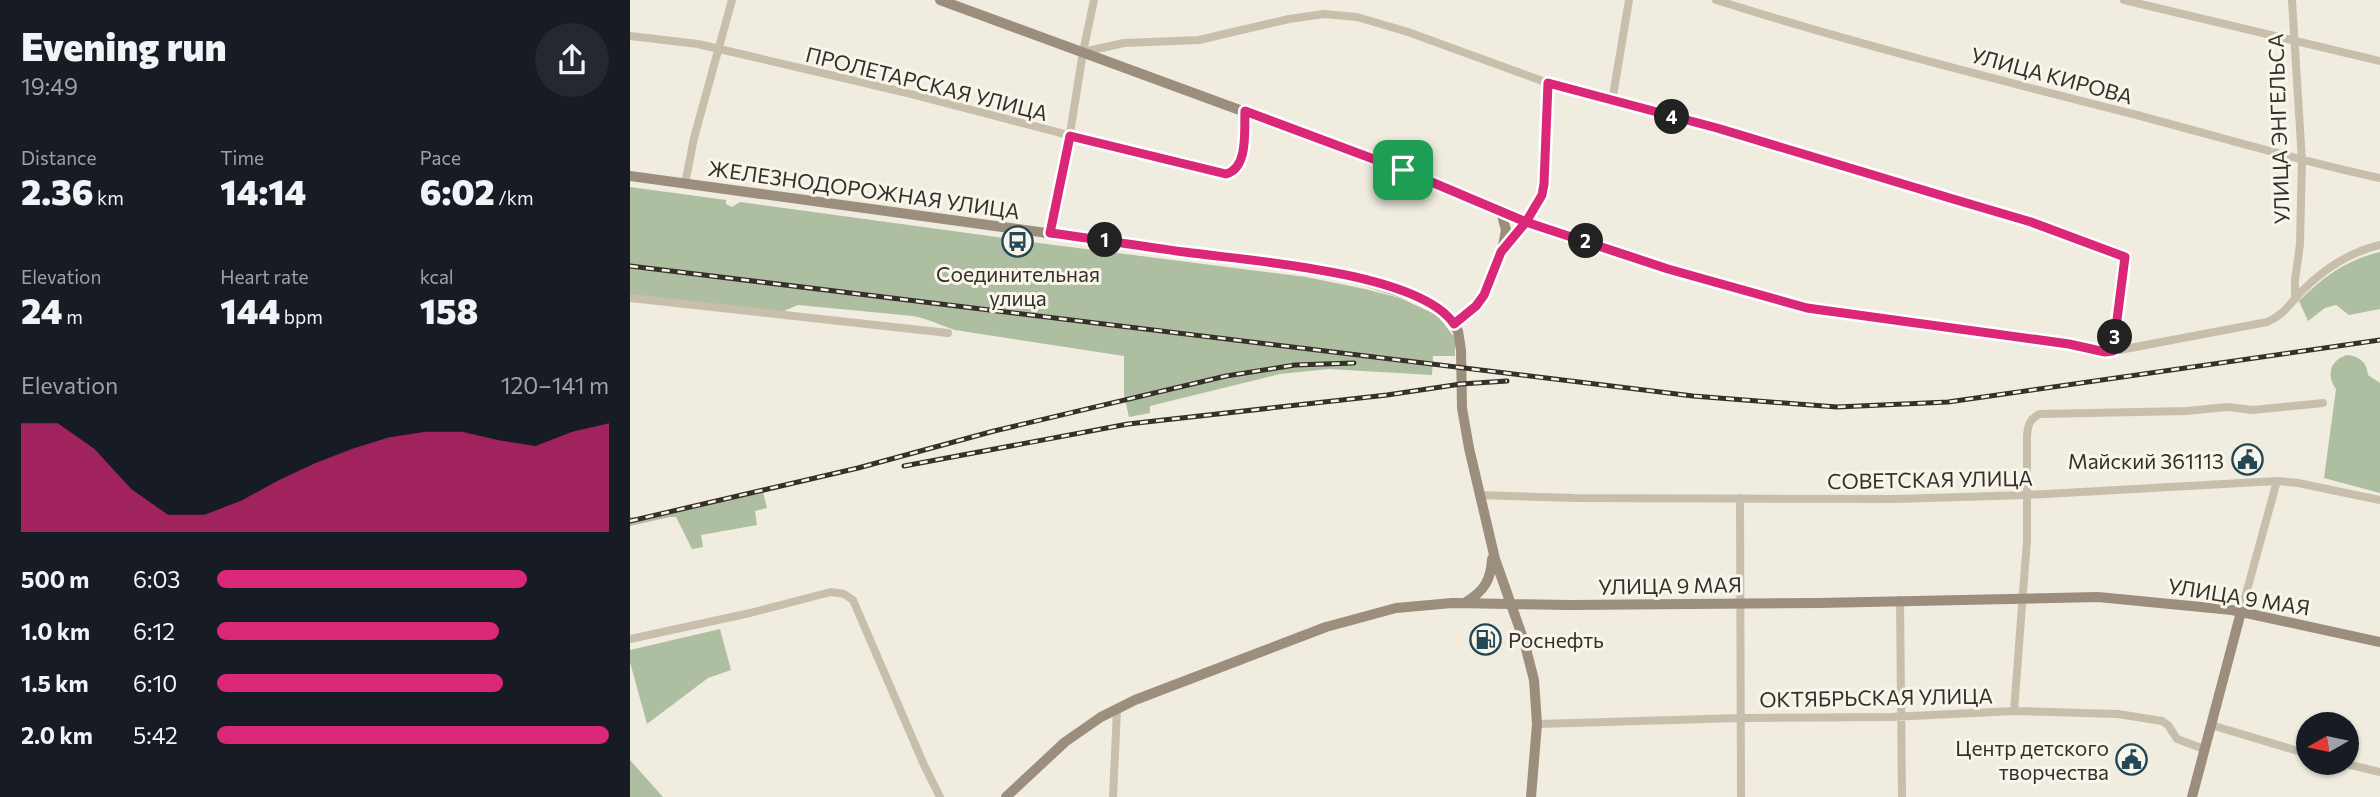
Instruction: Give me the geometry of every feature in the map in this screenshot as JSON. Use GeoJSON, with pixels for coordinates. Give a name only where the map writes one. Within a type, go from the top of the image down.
{"type":"FeatureCollection","features":[{"type":"Feature","properties":{"kind":"street"},"geometry":{"type":"LineString","coordinates":[[685,184],[694,138],[732,0]]}},
{"type":"Feature","properties":{"kind":"street"},"geometry":{"type":"LineString","coordinates":[[940,0],[1403,170],[1526,222],[1668,269],[1807,308],[2069,344],[2105,352],[2266,322],[2283,313],[2315,279],[2337,263],[2380,245]]}},
{"type":"Feature","properties":{"kind":"street"},"geometry":{"type":"LineString","coordinates":[[1050,233],[1094,0]]}},
{"type":"Feature","properties":{"kind":"street"},"geometry":{"type":"LineString","coordinates":[[1612,102],[1629,0]]}},
{"type":"Feature","properties":{"kind":"street","name":"УЛИЦА КИРОВА"},"geometry":{"type":"LineString","coordinates":[[1716,0],[1970,72],[2302,161],[2380,178]]}},
{"type":"Feature","properties":{"kind":"street"},"geometry":{"type":"LineString","coordinates":[[2124,0],[2380,61]]}},
{"type":"Feature","properties":{"kind":"street","name":"УЛИЦА ЭНГЕЛЬСА"},"geometry":{"type":"LineString","coordinates":[[2292,0],[2302,161],[2300,244],[2295,299]]}},
{"type":"Feature","properties":{"kind":"street"},"geometry":{"type":"LineString","coordinates":[[1083,52],[1124,43],[1199,40],[1289,19],[1324,14],[1340,14],[1408,33],[1548,83],[1717,128],[2018,218],[2125,257],[2113,351]]}},
{"type":"Feature","properties":{"kind":"street","name":"ПРОЛЕТАРСКАЯ УЛИЦА"},"geometry":{"type":"LineString","coordinates":[[630,36],[698,44],[903,92],[1226,174],[1235,170],[1241,159],[1245,111]]}},
{"type":"Feature","properties":{"kind":"street"},"geometry":{"type":"LineString","coordinates":[[1501,252],[1526,222],[1542,195],[1548,83]]}},
{"type":"Feature","properties":{"kind":"street","name":"ЖЕЛЕЗНОДОРОЖНАЯ УЛИЦА"},"geometry":{"type":"LineString","coordinates":[[630,176],[1339,273],[1387,286],[1427,301],[1447,314],[1454,324]]}},
{"type":"Feature","properties":{"kind":"street"},"geometry":{"type":"LineString","coordinates":[[1501,212],[1506,230],[1501,252],[1484,295],[1476,306],[1454,324],[1461,340],[1461,394],[1479,495],[1492,549],[1531,664],[1537,724],[1531,797]]}},
{"type":"Feature","properties":{"kind":"street"},"geometry":{"type":"LineString","coordinates":[[630,298],[948,333]]}},
{"type":"Feature","properties":{"kind":"street"},"geometry":{"type":"LineString","coordinates":[[2014,710],[2027,540],[2028,425],[2034,417],[2040,414],[2187,411],[2227,407],[2253,410],[2323,403]]}},
{"type":"Feature","properties":{"kind":"street"},"geometry":{"type":"LineString","coordinates":[[2192,797],[2277,481]]}},
{"type":"Feature","properties":{"kind":"street","name":"СОВЕТСКАЯ УЛИЦА"},"geometry":{"type":"LineString","coordinates":[[1479,495],[1896,499],[2027,495],[2277,481],[2311,485],[2380,500]]}},
{"type":"Feature","properties":{"kind":"street"},"geometry":{"type":"LineString","coordinates":[[1740,498],[1741,797]]}},
{"type":"Feature","properties":{"kind":"street"},"geometry":{"type":"LineString","coordinates":[[1464,603],[1486,587],[1490,576],[1492,549]]}},
{"type":"Feature","properties":{"kind":"street"},"geometry":{"type":"LineString","coordinates":[[630,639],[831,592],[849,596],[940,797]]}},
{"type":"Feature","properties":{"kind":"street","name":"УЛИЦА 9 МАЯ"},"geometry":{"type":"LineString","coordinates":[[1006,797],[1065,742],[1117,709],[1254,653],[1350,619],[1396,608],[1464,603],[1570,605],[2124,598],[2241,612],[2380,642]]}},
{"type":"Feature","properties":{"kind":"street"},"geometry":{"type":"LineString","coordinates":[[1900,600],[1902,797]]}},
{"type":"Feature","properties":{"kind":"street"},"geometry":{"type":"LineString","coordinates":[[1113,797],[1117,709]]}},
{"type":"Feature","properties":{"kind":"street","name":"ОКТЯБРЬСКАЯ УЛИЦА"},"geometry":{"type":"LineString","coordinates":[[1537,724],[1902,716],[2014,710],[2118,714],[2154,719],[2168,725],[2177,740],[2204,748]]}},
{"type":"Feature","properties":{"kind":"street"},"geometry":{"type":"LineString","coordinates":[[2211,725],[2296,750]]}},
{"type":"Feature","properties":{"kind":"street"},"geometry":{"type":"LineString","coordinates":[[2359,767],[2380,772]]}},
{"type":"Feature","properties":{"kind":"green space"},"geometry":{"type":"Polygon","coordinates":[[[630,187],[726,200],[726,204],[732,207],[740,202],[1004,238],[1013,248],[1023,241],[1306,277],[1365,289],[1400,298],[1437,315],[1455,338],[1455,356],[1433,356],[1432,375],[1329,369],[1280,374],[1150,406],[1150,413],[1129,417],[1124,395],[1124,356],[955,330],[913,316],[798,305],[786,310],[781,316],[630,298],[630,187]]]}},
{"type":"Feature","properties":{"kind":"green space"},"geometry":{"type":"Polygon","coordinates":[[[2380,252],[2380,309],[2349,315],[2336,305],[2325,308],[2308,321],[2299,301],[2308,292],[2346,265],[2380,252]]]}},
{"type":"Feature","properties":{"kind":"green space"},"geometry":{"type":"Polygon","coordinates":[[[2347,355],[2362,360],[2368,375],[2380,383],[2380,493],[2324,478],[2336,389],[2331,378],[2331,369],[2337,360],[2347,355]]]}},
{"type":"Feature","properties":{"kind":"green space"},"geometry":{"type":"Polygon","coordinates":[[[762,488],[767,508],[755,511],[757,525],[701,535],[703,547],[692,549],[676,517],[630,526],[630,517],[639,518],[762,488]]]}},
{"type":"Feature","properties":{"kind":"green space"},"geometry":{"type":"Polygon","coordinates":[[[720,629],[731,670],[708,678],[647,724],[630,662],[630,650],[720,629]]]}},
{"type":"Feature","properties":{"kind":"green space"},"geometry":{"type":"Polygon","coordinates":[[[630,760],[663,797],[630,797],[630,760]]]}},
{"type":"Feature","properties":{"kind":"railway"},"geometry":{"type":"LineString","coordinates":[[630,266],[1693,396],[1837,407],[1948,402],[2380,340]]}},
{"type":"Feature","properties":{"kind":"railway"},"geometry":{"type":"LineString","coordinates":[[630,521],[858,468],[994,431],[1226,376],[1295,365],[1354,363]]}},
{"type":"Feature","properties":{"kind":"railway"},"geometry":{"type":"LineString","coordinates":[[904,466],[1128,424],[1461,384],[1507,381]]}},
{"type":"Feature","properties":{"kind":"place","name":"Соединительная улица"},"geometry":{"type":"Point","coordinates":[1018,241]}},
{"type":"Feature","properties":{"kind":"place","name":"Майский 361113"},"geometry":{"type":"Point","coordinates":[2247,460]}},
{"type":"Feature","properties":{"kind":"place","name":"Роснефть"},"geometry":{"type":"Point","coordinates":[1485,639]}},
{"type":"Feature","properties":{"kind":"place","name":"Центр детского творчества"},"geometry":{"type":"Point","coordinates":[2132,759]}},
{"type":"Feature","properties":{"kind":"route"},"geometry":{"type":"LineString","coordinates":[[1403,170],[1245,111],[1241,159],[1235,170],[1226,174],[1070,136],[1050,233],[1339,273],[1387,286],[1427,301],[1447,314],[1454,324],[1476,306],[1484,295],[1496,260],[1526,222],[1668,269],[1807,308],[2069,344],[2105,352],[2113,351],[2125,257],[2031,222],[1717,128],[1548,83],[1544,184],[1542,195],[1526,222],[1403,170]]}}]}
